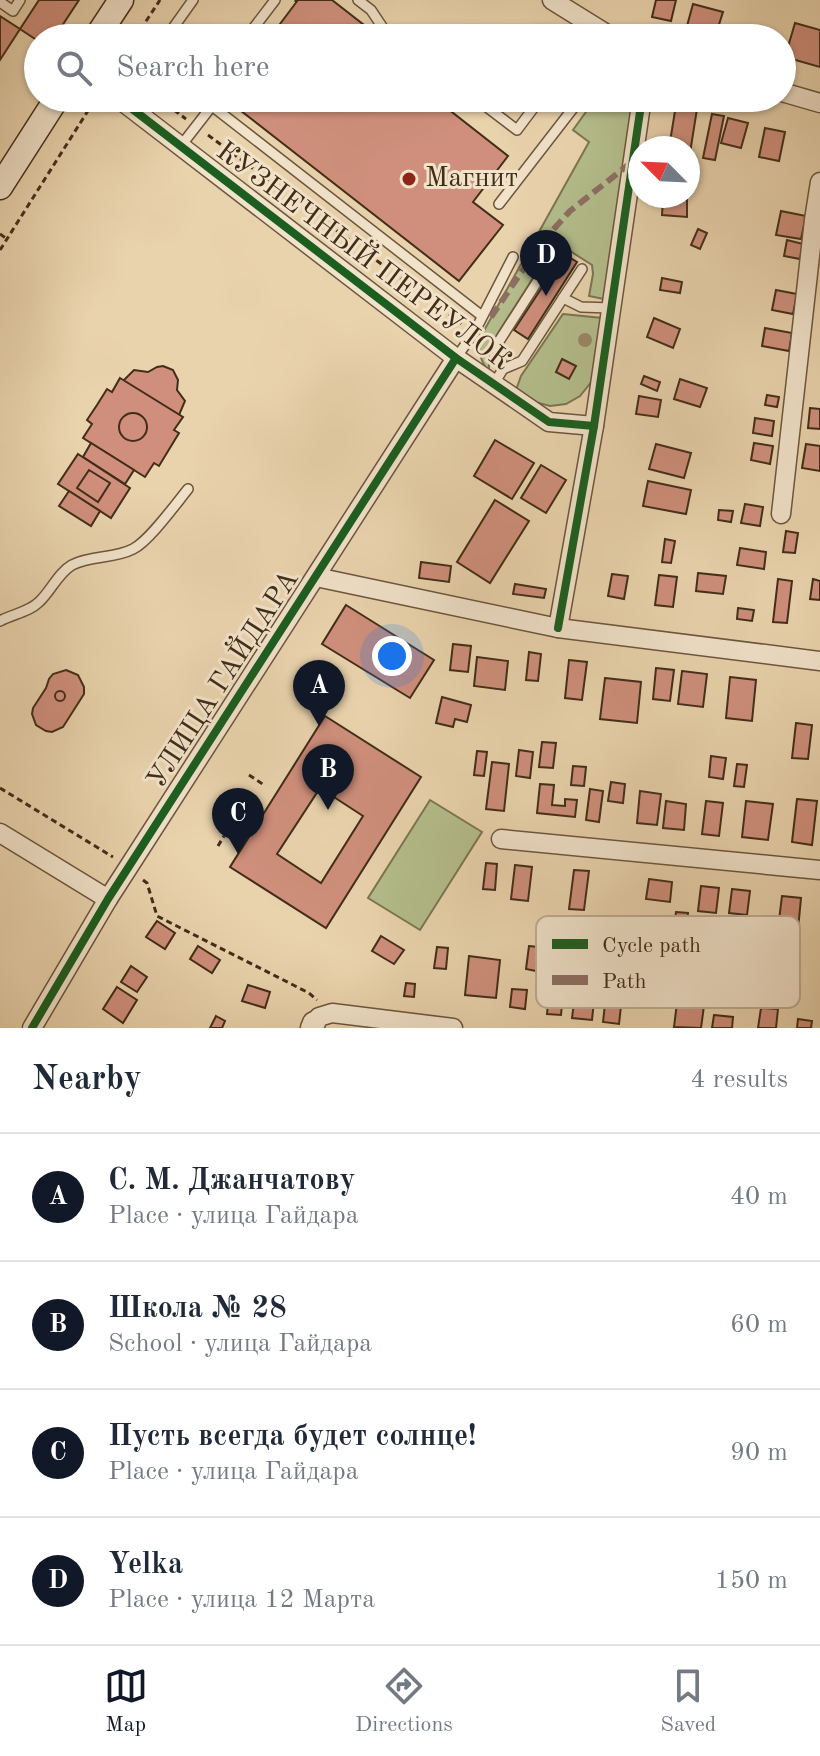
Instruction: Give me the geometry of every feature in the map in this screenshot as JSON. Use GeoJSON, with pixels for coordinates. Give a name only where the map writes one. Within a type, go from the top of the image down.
{"type":"FeatureCollection","features":[{"type":"Feature","properties":{"kind":"main road"},"geometry":{"type":"LineString","coordinates":[[105,24],[121,0]]}},
{"type":"Feature","properties":{"kind":"main road"},"geometry":{"type":"LineString","coordinates":[[0,187],[48,112]]}},
{"type":"Feature","properties":{"kind":"street"},"geometry":{"type":"LineString","coordinates":[[552,0],[580,24]]}},
{"type":"Feature","properties":{"kind":"street"},"geometry":{"type":"LineString","coordinates":[[796,96],[820,103]]}},
{"type":"Feature","properties":{"kind":"street","name":"КУЗНЕЧНЫЙ ПЕРЕУЛОК"},"geometry":{"type":"LineString","coordinates":[[136,112],[456,358],[498,376],[549,422],[594,426]]}},
{"type":"Feature","properties":{"kind":"street"},"geometry":{"type":"LineString","coordinates":[[558,628],[594,426],[640,112]]}},
{"type":"Feature","properties":{"kind":"street"},"geometry":{"type":"LineString","coordinates":[[781,514],[820,182]]}},
{"type":"Feature","properties":{"kind":"street","name":"УЛИЦА ГАЙДАРА"},"geometry":{"type":"LineString","coordinates":[[32,1028],[108,899],[456,358]]}},
{"type":"Feature","properties":{"kind":"street"},"geometry":{"type":"LineString","coordinates":[[316,577],[558,628],[820,661]]}},
{"type":"Feature","properties":{"kind":"street"},"geometry":{"type":"LineString","coordinates":[[0,833],[108,899]]}},
{"type":"Feature","properties":{"kind":"street"},"geometry":{"type":"LineString","coordinates":[[501,839],[820,870]]}},
{"type":"Feature","properties":{"kind":"street"},"geometry":{"type":"LineString","coordinates":[[319,1021],[453,1028]]}},
{"type":"Feature","properties":{"kind":"lane"},"geometry":{"type":"LineString","coordinates":[[0,2],[13,11],[20,0]]}},
{"type":"Feature","properties":{"kind":"lane"},"geometry":{"type":"LineString","coordinates":[[176,24],[193,0]]}},
{"type":"Feature","properties":{"kind":"lane"},"geometry":{"type":"LineString","coordinates":[[257,24],[275,0]]}},
{"type":"Feature","properties":{"kind":"lane"},"geometry":{"type":"LineString","coordinates":[[358,0],[371,10],[380,24]]}},
{"type":"Feature","properties":{"kind":"lane"},"geometry":{"type":"LineString","coordinates":[[180,147],[207,112]]}},
{"type":"Feature","properties":{"kind":"lane"},"geometry":{"type":"LineString","coordinates":[[227,112],[482,316]]}},
{"type":"Feature","properties":{"kind":"lane"},"geometry":{"type":"LineString","coordinates":[[493,112],[517,130],[530,112]]}},
{"type":"Feature","properties":{"kind":"lane"},"geometry":{"type":"LineString","coordinates":[[499,204],[570,112]]}},
{"type":"Feature","properties":{"kind":"lane"},"geometry":{"type":"LineString","coordinates":[[555,254],[496,346],[498,376],[522,361],[582,269]]}},
{"type":"Feature","properties":{"kind":"lane"},"geometry":{"type":"LineString","coordinates":[[456,358],[475,331],[513,257]]}},
{"type":"Feature","properties":{"kind":"lane"},"geometry":{"type":"LineString","coordinates":[[563,298],[581,307],[611,308]]}},
{"type":"Feature","properties":{"kind":"lane"},"geometry":{"type":"LineString","coordinates":[[0,621],[15,613],[31,610],[70,566],[133,549],[155,530],[188,489]]}},
{"type":"Feature","properties":{"kind":"path"},"geometry":{"type":"LineString","coordinates":[[144,24],[160,0]]}},
{"type":"Feature","properties":{"kind":"path"},"geometry":{"type":"LineString","coordinates":[[0,250],[87,112]]}},
{"type":"Feature","properties":{"kind":"path"},"geometry":{"type":"LineString","coordinates":[[177,112],[475,331]]}},
{"type":"Feature","properties":{"kind":"path"},"geometry":{"type":"LineString","coordinates":[[0,234],[7,239]]}},
{"type":"Feature","properties":{"kind":"path"},"geometry":{"type":"LineString","coordinates":[[448,326],[454,318]]}},
{"type":"Feature","properties":{"kind":"path"},"geometry":{"type":"LineString","coordinates":[[311,703],[321,688]]}},
{"type":"Feature","properties":{"kind":"path"},"geometry":{"type":"LineString","coordinates":[[249,775],[264,785]]}},
{"type":"Feature","properties":{"kind":"path"},"geometry":{"type":"LineString","coordinates":[[0,788],[129,867],[147,883],[157,916],[309,993],[319,1021]]}},
{"type":"Feature","properties":{"kind":"path"},"geometry":{"type":"LineString","coordinates":[[218,846],[224,836]]}},
{"type":"Feature","properties":{"kind":"green space"},"geometry":{"type":"Polygon","coordinates":[[[586,112],[632,112],[604,299],[589,296],[592,265],[556,242],[498,333],[489,351],[489,373],[480,356],[481,336],[589,142],[573,130],[586,112]]]}},
{"type":"Feature","properties":{"kind":"green space"},"geometry":{"type":"Polygon","coordinates":[[[563,314],[602,318],[592,381],[580,396],[566,404],[550,406],[535,402],[516,390],[521,376],[563,314]]]}},
{"type":"Feature","properties":{"kind":"green space"},"geometry":{"type":"Polygon","coordinates":[[[430,800],[482,832],[420,930],[368,898],[430,800]]]}},
{"type":"Feature","properties":{"kind":"building"},"geometry":{"type":"Polygon","coordinates":[[[39,0],[79,0],[63,24],[24,24],[24,32],[20,29],[39,0]]]}},
{"type":"Feature","properties":{"kind":"building"},"geometry":{"type":"Polygon","coordinates":[[[298,0],[332,0],[363,24],[280,24],[298,0]]]}},
{"type":"Feature","properties":{"kind":"building"},"geometry":{"type":"Polygon","coordinates":[[[656,0],[676,0],[671,21],[652,17],[656,0]]]}},
{"type":"Feature","properties":{"kind":"building"},"geometry":{"type":"Polygon","coordinates":[[[693,4],[723,12],[719,24],[688,24],[693,4]]]}},
{"type":"Feature","properties":{"kind":"building"},"geometry":{"type":"Polygon","coordinates":[[[0,16],[20,29],[0,60],[0,16]]]}},
{"type":"Feature","properties":{"kind":"building"},"geometry":{"type":"Polygon","coordinates":[[[795,24],[820,30],[820,67],[796,60],[795,24]]]}},
{"type":"Feature","properties":{"kind":"building","name":"Магнит"},"geometry":{"type":"Polygon","coordinates":[[[242,112],[452,112],[508,156],[473,202],[503,225],[459,281],[242,112]]]}},
{"type":"Feature","properties":{"kind":"building"},"geometry":{"type":"Polygon","coordinates":[[[675,112],[697,112],[693,136],[671,136],[675,112]]]}},
{"type":"Feature","properties":{"kind":"building"},"geometry":{"type":"Polygon","coordinates":[[[712,114],[724,116],[715,160],[703,158],[712,114]]]}},
{"type":"Feature","properties":{"kind":"building"},"geometry":{"type":"Polygon","coordinates":[[[728,118],[748,123],[741,148],[721,143],[728,118]]]}},
{"type":"Feature","properties":{"kind":"building"},"geometry":{"type":"Polygon","coordinates":[[[765,128],[785,132],[779,161],[759,157],[765,128]]]}},
{"type":"Feature","properties":{"kind":"building"},"geometry":{"type":"Polygon","coordinates":[[[662,208],[687,208],[687,217],[662,215],[662,208]]]}},
{"type":"Feature","properties":{"kind":"building"},"geometry":{"type":"Polygon","coordinates":[[[781,211],[806,216],[801,239],[776,235],[781,211]]]}},
{"type":"Feature","properties":{"kind":"building"},"geometry":{"type":"Polygon","coordinates":[[[698,229],[707,233],[700,249],[691,245],[698,229]]]}},
{"type":"Feature","properties":{"kind":"building"},"geometry":{"type":"Polygon","coordinates":[[[787,240],[803,244],[800,259],[784,256],[787,240]]]}},
{"type":"Feature","properties":{"kind":"building"},"geometry":{"type":"Polygon","coordinates":[[[564,254],[577,262],[528,339],[514,330],[564,254]]]}},
{"type":"Feature","properties":{"kind":"building"},"geometry":{"type":"Polygon","coordinates":[[[662,278],[682,282],[680,293],[660,290],[662,278]]]}},
{"type":"Feature","properties":{"kind":"building"},"geometry":{"type":"Polygon","coordinates":[[[776,290],[797,294],[793,314],[772,310],[776,290]]]}},
{"type":"Feature","properties":{"kind":"building"},"geometry":{"type":"Polygon","coordinates":[[[654,318],[680,329],[673,348],[647,337],[654,318]]]}},
{"type":"Feature","properties":{"kind":"building"},"geometry":{"type":"Polygon","coordinates":[[[765,328],[792,333],[789,351],[762,346],[765,328]]]}},
{"type":"Feature","properties":{"kind":"building"},"geometry":{"type":"Polygon","coordinates":[[[562,359],[576,366],[569,379],[556,372],[562,359]]]}},
{"type":"Feature","properties":{"kind":"building"},"geometry":{"type":"Polygon","coordinates":[[[163,366],[173,370],[178,380],[177,390],[185,401],[179,415],[123,381],[134,370],[148,372],[163,366]]]}},
{"type":"Feature","properties":{"kind":"building"},"geometry":{"type":"Polygon","coordinates":[[[644,376],[660,382],[657,391],[641,384],[644,376]]]}},
{"type":"Feature","properties":{"kind":"building"},"geometry":{"type":"Polygon","coordinates":[[[120,378],[183,417],[174,430],[179,433],[159,466],[154,463],[145,477],[83,438],[92,424],[87,420],[107,389],[112,392],[120,378]]]}},
{"type":"Feature","properties":{"kind":"building"},"geometry":{"type":"Polygon","coordinates":[[[680,379],[707,388],[700,407],[674,399],[680,379]]]}},
{"type":"Feature","properties":{"kind":"building"},"geometry":{"type":"Polygon","coordinates":[[[767,395],[779,397],[777,407],[765,405],[767,395]]]}},
{"type":"Feature","properties":{"kind":"building"},"geometry":{"type":"Polygon","coordinates":[[[639,396],[661,400],[658,417],[636,414],[639,396]]]}},
{"type":"Feature","properties":{"kind":"building"},"geometry":{"type":"Polygon","coordinates":[[[810,408],[820,409],[820,429],[808,428],[810,408]]]}},
{"type":"Feature","properties":{"kind":"building"},"geometry":{"type":"Polygon","coordinates":[[[133,413],[143,417],[147,427],[143,437],[133,441],[123,437],[119,427],[123,417],[133,413]]]}},
{"type":"Feature","properties":{"kind":"building"},"geometry":{"type":"Polygon","coordinates":[[[755,418],[774,421],[772,436],[753,433],[755,418]]]}},
{"type":"Feature","properties":{"kind":"building"},"geometry":{"type":"Polygon","coordinates":[[[495,440],[534,463],[512,499],[474,476],[495,440]]]}},
{"type":"Feature","properties":{"kind":"building"},"geometry":{"type":"Polygon","coordinates":[[[91,443],[134,470],[125,484],[83,457],[91,443]]]}},
{"type":"Feature","properties":{"kind":"building"},"geometry":{"type":"Polygon","coordinates":[[[754,443],[773,446],[770,464],[751,460],[754,443]]]}},
{"type":"Feature","properties":{"kind":"building"},"geometry":{"type":"Polygon","coordinates":[[[656,444],[691,453],[684,478],[649,469],[656,444]]]}},
{"type":"Feature","properties":{"kind":"building"},"geometry":{"type":"Polygon","coordinates":[[[806,444],[820,446],[820,471],[802,468],[806,444]]]}},
{"type":"Feature","properties":{"kind":"building"},"geometry":{"type":"Polygon","coordinates":[[[78,454],[130,488],[111,518],[58,484],[78,454]]]}},
{"type":"Feature","properties":{"kind":"building"},"geometry":{"type":"Polygon","coordinates":[[[541,465],[566,480],[546,513],[521,498],[541,465]]]}},
{"type":"Feature","properties":{"kind":"building"},"geometry":{"type":"Polygon","coordinates":[[[89,470],[110,483],[98,502],[77,488],[89,470]]]}},
{"type":"Feature","properties":{"kind":"building"},"geometry":{"type":"Polygon","coordinates":[[[648,481],[691,490],[686,514],[643,506],[648,481]]]}},
{"type":"Feature","properties":{"kind":"building"},"geometry":{"type":"Polygon","coordinates":[[[69,491],[100,511],[91,526],[59,506],[69,491]]]}},
{"type":"Feature","properties":{"kind":"building"},"geometry":{"type":"Polygon","coordinates":[[[495,500],[529,521],[490,583],[457,562],[495,500]]]}},
{"type":"Feature","properties":{"kind":"building"},"geometry":{"type":"Polygon","coordinates":[[[745,504],[763,507],[760,526],[741,523],[745,504]]]}},
{"type":"Feature","properties":{"kind":"building"},"geometry":{"type":"Polygon","coordinates":[[[719,510],[733,511],[731,522],[718,520],[719,510]]]}},
{"type":"Feature","properties":{"kind":"building"},"geometry":{"type":"Polygon","coordinates":[[[786,531],[798,533],[795,553],[783,552],[786,531]]]}},
{"type":"Feature","properties":{"kind":"building"},"geometry":{"type":"Polygon","coordinates":[[[665,539],[675,541],[671,563],[662,562],[665,539]]]}},
{"type":"Feature","properties":{"kind":"building"},"geometry":{"type":"Polygon","coordinates":[[[740,548],[766,552],[764,569],[737,565],[740,548]]]}},
{"type":"Feature","properties":{"kind":"building"},"geometry":{"type":"Polygon","coordinates":[[[421,562],[451,566],[449,582],[419,578],[421,562]]]}},
{"type":"Feature","properties":{"kind":"building"},"geometry":{"type":"Polygon","coordinates":[[[698,573],[726,576],[723,594],[696,591],[698,573]]]}},
{"type":"Feature","properties":{"kind":"building"},"geometry":{"type":"Polygon","coordinates":[[[612,574],[628,576],[624,599],[608,596],[612,574]]]}},
{"type":"Feature","properties":{"kind":"building"},"geometry":{"type":"Polygon","coordinates":[[[659,575],[677,577],[673,607],[655,605],[659,575]]]}},
{"type":"Feature","properties":{"kind":"building"},"geometry":{"type":"Polygon","coordinates":[[[778,579],[792,581],[787,623],[773,622],[778,579]]]}},
{"type":"Feature","properties":{"kind":"building"},"geometry":{"type":"Polygon","coordinates":[[[813,579],[820,581],[820,600],[810,599],[813,579]]]}},
{"type":"Feature","properties":{"kind":"building"},"geometry":{"type":"Polygon","coordinates":[[[515,584],[546,589],[544,598],[513,594],[515,584]]]}},
{"type":"Feature","properties":{"kind":"building"},"geometry":{"type":"Polygon","coordinates":[[[346,605],[434,660],[410,698],[322,644],[346,605]]]}},
{"type":"Feature","properties":{"kind":"building"},"geometry":{"type":"Polygon","coordinates":[[[738,608],[754,610],[752,621],[737,619],[738,608]]]}},
{"type":"Feature","properties":{"kind":"building"},"geometry":{"type":"Polygon","coordinates":[[[453,644],[471,646],[468,672],[450,670],[453,644]]]}},
{"type":"Feature","properties":{"kind":"building"},"geometry":{"type":"Polygon","coordinates":[[[529,652],[541,654],[538,681],[526,680],[529,652]]]}},
{"type":"Feature","properties":{"kind":"building"},"geometry":{"type":"Polygon","coordinates":[[[477,657],[508,661],[505,690],[474,686],[477,657]]]}},
{"type":"Feature","properties":{"kind":"building"},"geometry":{"type":"Polygon","coordinates":[[[569,660],[587,662],[582,700],[565,698],[569,660]]]}},
{"type":"Feature","properties":{"kind":"building"},"geometry":{"type":"Polygon","coordinates":[[[656,668],[674,670],[670,701],[653,699],[656,668]]]}},
{"type":"Feature","properties":{"kind":"building"},"geometry":{"type":"Polygon","coordinates":[[[66,670],[78,675],[84,694],[63,727],[46,731],[36,725],[33,708],[53,674],[66,670]]]}},
{"type":"Feature","properties":{"kind":"building"},"geometry":{"type":"Polygon","coordinates":[[[682,671],[707,674],[703,707],[678,704],[682,671]]]}},
{"type":"Feature","properties":{"kind":"building"},"geometry":{"type":"Polygon","coordinates":[[[730,677],[756,680],[752,721],[726,718],[730,677]]]}},
{"type":"Feature","properties":{"kind":"building"},"geometry":{"type":"Polygon","coordinates":[[[605,678],[641,682],[637,723],[600,719],[605,678]]]}},
{"type":"Feature","properties":{"kind":"building"},"geometry":{"type":"Polygon","coordinates":[[[60,691],[65,696],[60,701],[55,696],[60,691]]]}},
{"type":"Feature","properties":{"kind":"building"},"geometry":{"type":"Polygon","coordinates":[[[442,697],[471,705],[467,722],[455,719],[453,727],[436,723],[442,697]]]}},
{"type":"Feature","properties":{"kind":"building"},"geometry":{"type":"Polygon","coordinates":[[[325,716],[421,777],[326,928],[230,867],[325,716]],[[320,788],[277,854],[321,883],[363,816],[320,788]]]}},
{"type":"Feature","properties":{"kind":"building"},"geometry":{"type":"Polygon","coordinates":[[[796,723],[812,725],[808,759],[792,758],[796,723]]]}},
{"type":"Feature","properties":{"kind":"building"},"geometry":{"type":"Polygon","coordinates":[[[542,742],[556,743],[553,768],[539,767],[542,742]]]}},
{"type":"Feature","properties":{"kind":"building"},"geometry":{"type":"Polygon","coordinates":[[[519,750],[533,752],[530,778],[516,776],[519,750]]]}},
{"type":"Feature","properties":{"kind":"building"},"geometry":{"type":"Polygon","coordinates":[[[477,751],[487,752],[484,776],[474,775],[477,751]]]}},
{"type":"Feature","properties":{"kind":"building"},"geometry":{"type":"Polygon","coordinates":[[[711,756],[726,758],[723,779],[709,777],[711,756]]]}},
{"type":"Feature","properties":{"kind":"building"},"geometry":{"type":"Polygon","coordinates":[[[492,762],[509,764],[504,811],[486,809],[492,762]]]}},
{"type":"Feature","properties":{"kind":"building"},"geometry":{"type":"Polygon","coordinates":[[[737,764],[747,765],[744,787],[734,786],[737,764]]]}},
{"type":"Feature","properties":{"kind":"building"},"geometry":{"type":"Polygon","coordinates":[[[573,766],[586,767],[584,786],[571,785],[573,766]]]}},
{"type":"Feature","properties":{"kind":"building"},"geometry":{"type":"Polygon","coordinates":[[[611,782],[625,784],[623,803],[608,801],[611,782]]]}},
{"type":"Feature","properties":{"kind":"building"},"geometry":{"type":"Polygon","coordinates":[[[540,784],[554,785],[552,805],[565,806],[565,799],[577,800],[575,817],[537,813],[540,784]]]}},
{"type":"Feature","properties":{"kind":"building"},"geometry":{"type":"Polygon","coordinates":[[[590,789],[603,791],[599,822],[586,820],[590,789]]]}},
{"type":"Feature","properties":{"kind":"building"},"geometry":{"type":"Polygon","coordinates":[[[640,791],[661,794],[657,825],[637,823],[640,791]]]}},
{"type":"Feature","properties":{"kind":"building"},"geometry":{"type":"Polygon","coordinates":[[[797,799],[817,801],[812,845],[792,842],[797,799]]]}},
{"type":"Feature","properties":{"kind":"building"},"geometry":{"type":"Polygon","coordinates":[[[666,801],[686,804],[684,830],[663,828],[666,801]]]}},
{"type":"Feature","properties":{"kind":"building"},"geometry":{"type":"Polygon","coordinates":[[[706,801],[723,803],[719,836],[702,834],[706,801]]]}},
{"type":"Feature","properties":{"kind":"building"},"geometry":{"type":"Polygon","coordinates":[[[746,801],[773,804],[768,840],[742,837],[746,801]]]}},
{"type":"Feature","properties":{"kind":"building"},"geometry":{"type":"Polygon","coordinates":[[[486,863],[497,864],[495,890],[483,889],[486,863]]]}},
{"type":"Feature","properties":{"kind":"building"},"geometry":{"type":"Polygon","coordinates":[[[515,865],[532,867],[528,901],[511,899],[515,865]]]}},
{"type":"Feature","properties":{"kind":"building"},"geometry":{"type":"Polygon","coordinates":[[[574,870],[589,871],[584,910],[569,909],[574,870]]]}},
{"type":"Feature","properties":{"kind":"building"},"geometry":{"type":"Polygon","coordinates":[[[649,879],[672,882],[670,902],[646,899],[649,879]]]}},
{"type":"Feature","properties":{"kind":"building"},"geometry":{"type":"Polygon","coordinates":[[[701,886],[719,888],[716,913],[698,911],[701,886]]]}},
{"type":"Feature","properties":{"kind":"building"},"geometry":{"type":"Polygon","coordinates":[[[732,889],[750,891],[747,915],[729,913],[732,889]]]}},
{"type":"Feature","properties":{"kind":"building"},"geometry":{"type":"Polygon","coordinates":[[[782,896],[801,898],[799,916],[780,916],[782,896]]]}},
{"type":"Feature","properties":{"kind":"building"},"geometry":{"type":"Polygon","coordinates":[[[676,912],[688,913],[688,916],[675,916],[676,912]]]}},
{"type":"Feature","properties":{"kind":"building"},"geometry":{"type":"Polygon","coordinates":[[[157,921],[175,933],[165,949],[146,937],[157,921]]]}},
{"type":"Feature","properties":{"kind":"building"},"geometry":{"type":"Polygon","coordinates":[[[381,936],[404,950],[394,964],[372,951],[381,936]]]}},
{"type":"Feature","properties":{"kind":"building"},"geometry":{"type":"Polygon","coordinates":[[[198,946],[220,960],[212,973],[190,959],[198,946]]]}},
{"type":"Feature","properties":{"kind":"building"},"geometry":{"type":"Polygon","coordinates":[[[529,946],[536,947],[536,971],[526,969],[529,946]]]}},
{"type":"Feature","properties":{"kind":"building"},"geometry":{"type":"Polygon","coordinates":[[[437,947],[448,948],[446,969],[434,968],[437,947]]]}},
{"type":"Feature","properties":{"kind":"building"},"geometry":{"type":"Polygon","coordinates":[[[469,956],[500,960],[496,998],[465,995],[469,956]]]}},
{"type":"Feature","properties":{"kind":"building"},"geometry":{"type":"Polygon","coordinates":[[[131,966],[147,977],[137,992],[121,982],[131,966]]]}},
{"type":"Feature","properties":{"kind":"building"},"geometry":{"type":"Polygon","coordinates":[[[406,983],[415,984],[414,997],[404,996],[406,983]]]}},
{"type":"Feature","properties":{"kind":"building"},"geometry":{"type":"Polygon","coordinates":[[[248,985],[270,992],[265,1008],[242,1001],[248,985]]]}},
{"type":"Feature","properties":{"kind":"building"},"geometry":{"type":"Polygon","coordinates":[[[117,987],[137,1000],[123,1023],[103,1009],[117,987]]]}},
{"type":"Feature","properties":{"kind":"building"},"geometry":{"type":"Polygon","coordinates":[[[512,989],[527,990],[525,1009],[510,1007],[512,989]]]}},
{"type":"Feature","properties":{"kind":"building"},"geometry":{"type":"Polygon","coordinates":[[[548,1008],[562,1008],[561,1015],[547,1014],[548,1008]]]}},
{"type":"Feature","properties":{"kind":"building"},"geometry":{"type":"Polygon","coordinates":[[[573,1008],[593,1008],[592,1020],[572,1018],[573,1008]]]}},
{"type":"Feature","properties":{"kind":"building"},"geometry":{"type":"Polygon","coordinates":[[[605,1008],[621,1008],[619,1024],[603,1022],[605,1008]]]}},
{"type":"Feature","properties":{"kind":"building"},"geometry":{"type":"Polygon","coordinates":[[[676,1008],[704,1008],[701,1028],[674,1027],[676,1008]]]}},
{"type":"Feature","properties":{"kind":"building"},"geometry":{"type":"Polygon","coordinates":[[[761,1008],[778,1009],[776,1028],[758,1028],[761,1008]]]}},
{"type":"Feature","properties":{"kind":"building"},"geometry":{"type":"Polygon","coordinates":[[[714,1015],[733,1017],[732,1028],[712,1028],[714,1015]]]}},
{"type":"Feature","properties":{"kind":"building"},"geometry":{"type":"Polygon","coordinates":[[[216,1016],[225,1021],[222,1028],[210,1028],[216,1016]]]}},
{"type":"Feature","properties":{"kind":"building"},"geometry":{"type":"Polygon","coordinates":[[[798,1019],[812,1021],[811,1028],[797,1028],[798,1019]]]}},
{"type":"Feature","properties":{"kind":"marked path"},"geometry":{"type":"LineString","coordinates":[[491,317],[541,243],[570,211],[628,165]]}},
{"type":"Feature","properties":{"kind":"cycle path"},"geometry":{"type":"LineString","coordinates":[[136,112],[456,358],[549,422],[594,426]]}},
{"type":"Feature","properties":{"kind":"cycle path"},"geometry":{"type":"LineString","coordinates":[[558,628],[594,426],[640,112]]}},
{"type":"Feature","properties":{"kind":"cycle path"},"geometry":{"type":"LineString","coordinates":[[32,1028],[108,899],[456,358]]}},
{"type":"Feature","properties":{"kind":"place","name":"Магнит"},"geometry":{"type":"Point","coordinates":[409,179]}},
{"type":"Feature","properties":{"kind":"place","name":"Yelka"},"geometry":{"type":"Point","coordinates":[546,296]}},
{"type":"Feature","properties":{"kind":"place","name":"С. М. Джанчатову"},"geometry":{"type":"Point","coordinates":[319,726]}},
{"type":"Feature","properties":{"kind":"place","name":"Школа № 28"},"geometry":{"type":"Point","coordinates":[328,810]}},
{"type":"Feature","properties":{"kind":"place","name":"Пусть всегда будет солнце!"},"geometry":{"type":"Point","coordinates":[238,854]}}]}
